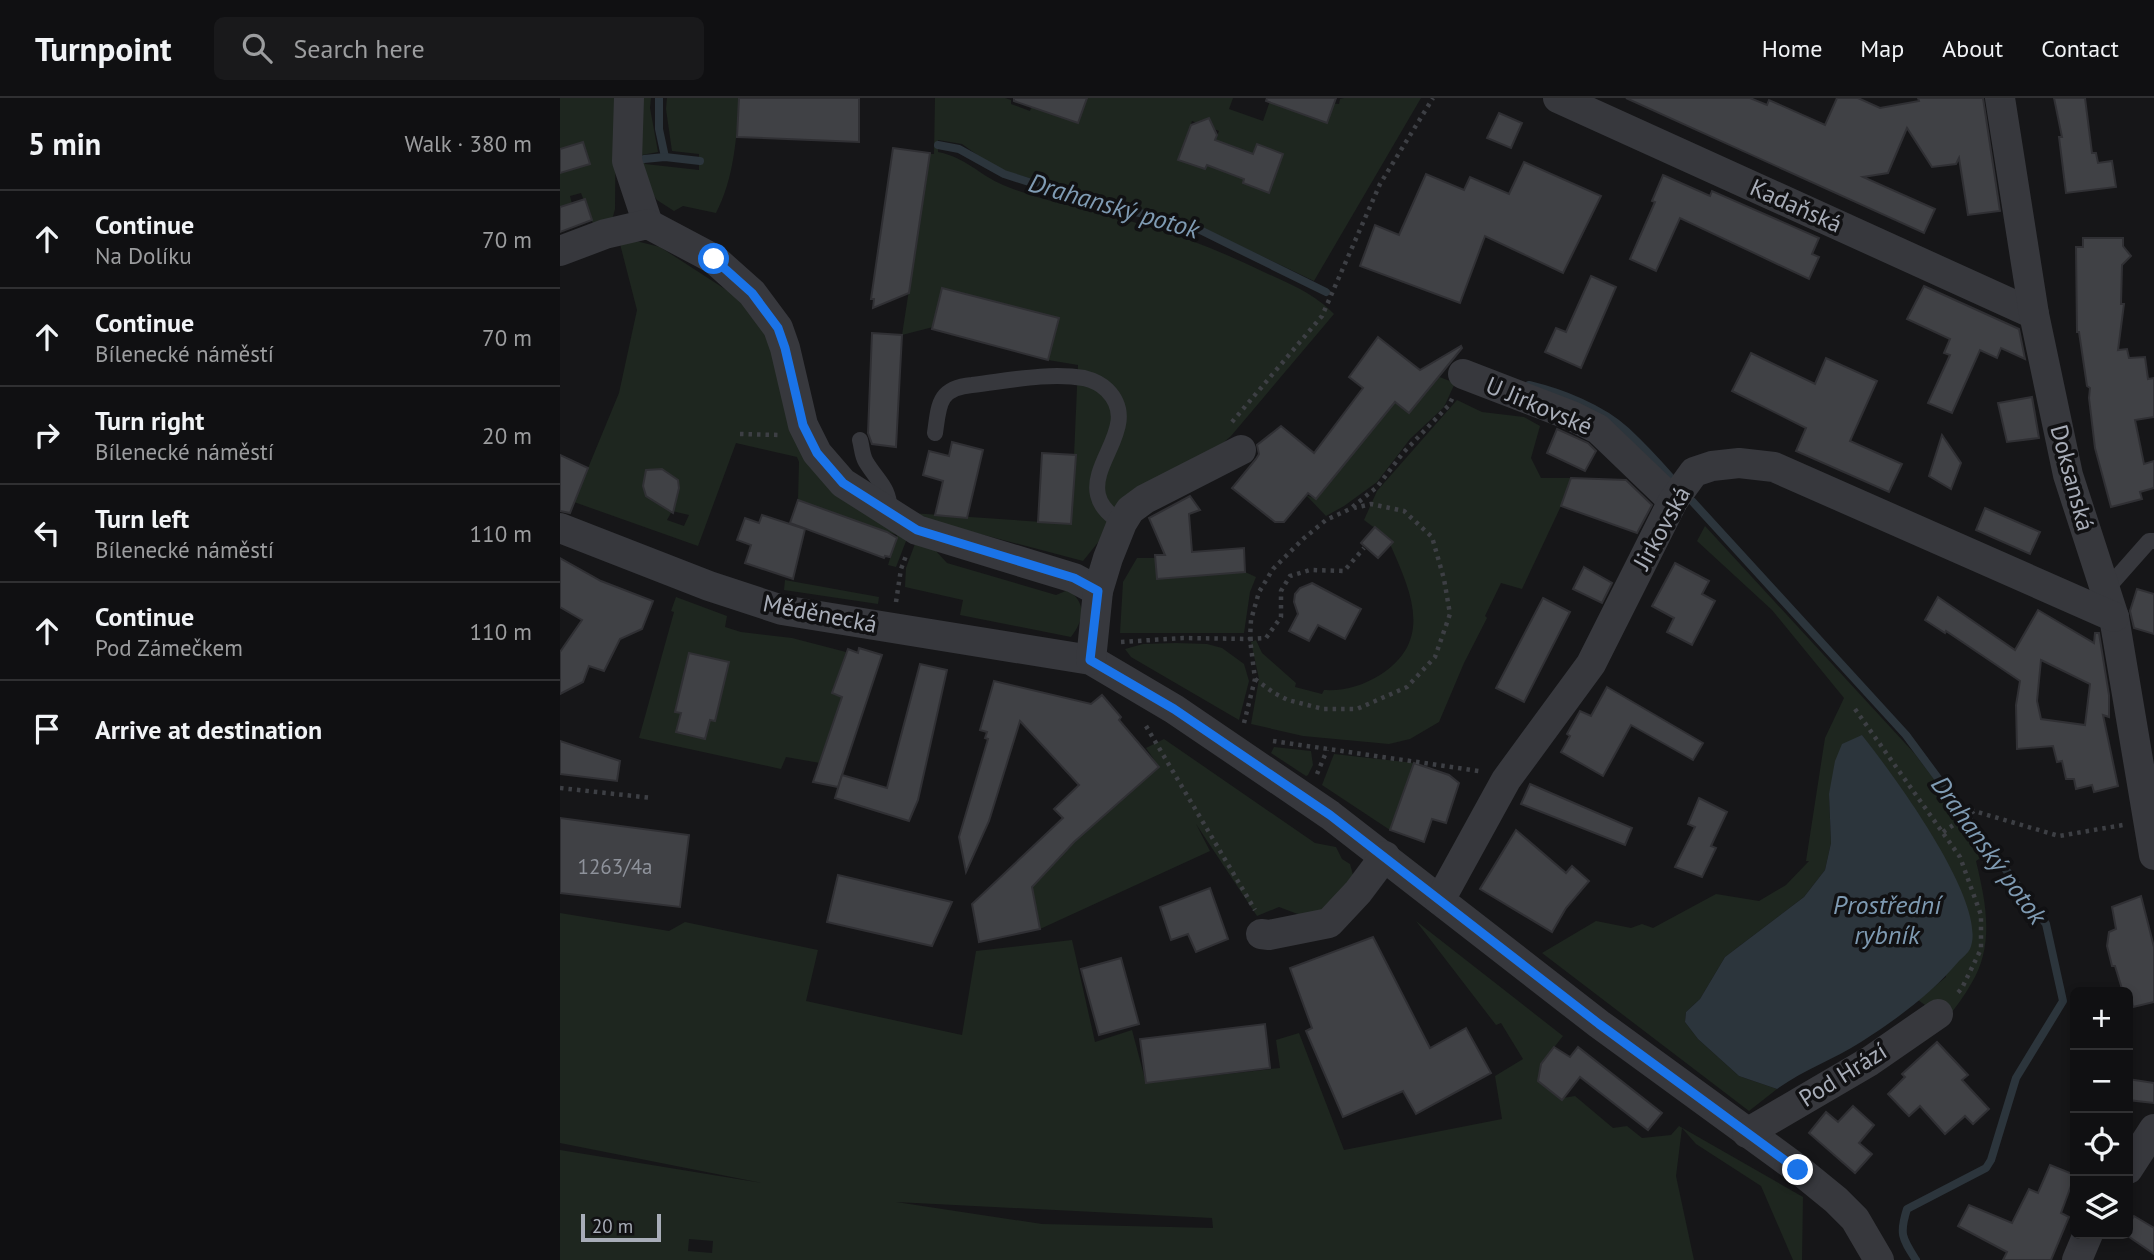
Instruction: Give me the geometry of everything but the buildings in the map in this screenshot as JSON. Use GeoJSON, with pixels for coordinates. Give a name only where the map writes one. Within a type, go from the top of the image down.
{"type":"FeatureCollection","features":[{"type":"Feature","properties":{"kind":"street"},"geometry":{"type":"LineString","coordinates":[[629,98],[628,161],[648,224]]}},
{"type":"Feature","properties":{"kind":"street","name":"Kadaňská"},"geometry":{"type":"LineString","coordinates":[[1558,98],[2034,314]]}},
{"type":"Feature","properties":{"kind":"street","name":"Doksanská"},"geometry":{"type":"LineString","coordinates":[[2000,98],[2034,314],[2068,475],[2109,605],[2154,855]]}},
{"type":"Feature","properties":{"kind":"street"},"geometry":{"type":"LineString","coordinates":[[560,251],[605,234],[648,224],[714,259],[752,293],[778,328],[803,425],[817,453],[843,483],[917,530],[1074,578],[1098,591]]}},
{"type":"Feature","properties":{"kind":"street","name":"U Jirkovské"},"geometry":{"type":"LineString","coordinates":[[1463,374],[1576,407],[1673,501]]}},
{"type":"Feature","properties":{"kind":"street"},"geometry":{"type":"LineString","coordinates":[[1234,454],[1145,499],[1130,510],[1108,558],[1098,591],[1090,660],[1174,709],[1330,815],[1385,856],[1447,889],[1599,1024],[1836,1200],[1855,1219],[1880,1260]]}},
{"type":"Feature","properties":{"kind":"street","name":"Jirkovská"},"geometry":{"type":"LineString","coordinates":[[1447,889],[1506,780],[1591,664],[1673,501],[1694,472],[1712,466],[1739,463],[1774,467],[2109,605]]}},
{"type":"Feature","properties":{"kind":"street","name":"Měděnecká"},"geometry":{"type":"LineString","coordinates":[[560,528],[709,586],[782,610],[1090,660]]}},
{"type":"Feature","properties":{"kind":"street"},"geometry":{"type":"LineString","coordinates":[[1265,935],[1329,923],[1358,892],[1385,856]]}},
{"type":"Feature","properties":{"kind":"street","name":"Pod Hrází"},"geometry":{"type":"LineString","coordinates":[[1747,1133],[1870,1061],[1938,1014]]}},
{"type":"Feature","properties":{"kind":"street"},"geometry":{"type":"LineString","coordinates":[[2133,1161],[2154,1129]]}},
{"type":"Feature","properties":{"kind":"street"},"geometry":{"type":"LineString","coordinates":[[2077,1260],[2086,1239]]}},
{"type":"Feature","properties":{"kind":"lane"},"geometry":{"type":"LineString","coordinates":[[935,433],[939,406],[945,393],[961,386],[1062,376],[1086,379],[1102,386],[1115,398],[1120,418],[1097,494],[1102,506],[1122,523]]}},
{"type":"Feature","properties":{"kind":"lane"},"geometry":{"type":"LineString","coordinates":[[860,440],[864,459],[884,485],[890,512]]}},
{"type":"Feature","properties":{"kind":"lane"},"geometry":{"type":"LineString","coordinates":[[2109,605],[2149,541],[2154,541]]}},
{"type":"Feature","properties":{"kind":"path"},"geometry":{"type":"LineString","coordinates":[[1234,454],[1229,426],[1322,316],[1380,184],[1433,98]]}},
{"type":"Feature","properties":{"kind":"path"},"geometry":{"type":"LineString","coordinates":[[1350,509],[1377,487],[1403,453],[1449,405],[1463,374]]}},
{"type":"Feature","properties":{"kind":"path"},"geometry":{"type":"LineString","coordinates":[[740,434],[782,435],[803,425]]}},
{"type":"Feature","properties":{"kind":"path"},"geometry":{"type":"LineString","coordinates":[[1236,724],[1243,727],[1255,679],[1250,639],[1251,620],[1259,592],[1273,569],[1303,539],[1326,520],[1350,509],[1371,504],[1404,511],[1432,537],[1444,579],[1450,614],[1435,657],[1407,687],[1357,709],[1323,709],[1289,700],[1255,679]]}},
{"type":"Feature","properties":{"kind":"path"},"geometry":{"type":"LineString","coordinates":[[1118,642],[1183,638],[1266,638],[1281,617],[1280,591],[1290,576],[1310,570],[1344,571],[1364,548]]}},
{"type":"Feature","properties":{"kind":"path"},"geometry":{"type":"LineString","coordinates":[[1855,709],[1960,857],[1982,915],[1981,949],[1962,988],[1938,1014]]}},
{"type":"Feature","properties":{"kind":"path"},"geometry":{"type":"LineString","coordinates":[[1146,726],[1265,935]]}},
{"type":"Feature","properties":{"kind":"path"},"geometry":{"type":"LineString","coordinates":[[1267,740],[1484,771],[1506,780]]}},
{"type":"Feature","properties":{"kind":"path"},"geometry":{"type":"LineString","coordinates":[[1313,785],[1327,749]]}},
{"type":"Feature","properties":{"kind":"path"},"geometry":{"type":"LineString","coordinates":[[560,789],[652,798]]}},
{"type":"Feature","properties":{"kind":"path"},"geometry":{"type":"LineString","coordinates":[[1943,832],[1974,811],[2059,836],[2148,823]]}},
{"type":"Feature","properties":{"kind":"shaded area"},"geometry":{"type":"Polygon","coordinates":[[[560,98],[616,98],[615,209],[612,220],[594,226],[581,193],[570,196],[572,204],[560,207],[560,167],[562,173],[590,164],[560,149],[560,98]]]}},
{"type":"Feature","properties":{"kind":"shaded area"},"geometry":{"type":"Polygon","coordinates":[[[638,98],[651,98],[650,108],[658,152],[642,155],[645,164],[699,170],[699,154],[672,151],[667,98],[739,98],[731,172],[716,213],[683,206],[674,211],[657,200],[640,176],[638,98]]]}},
{"type":"Feature","properties":{"kind":"shaded area"},"geometry":{"type":"Polygon","coordinates":[[[935,98],[1005,98],[1011,100],[1011,104],[1030,111],[1033,103],[1052,110],[1051,114],[1077,123],[1087,98],[1233,98],[1229,109],[1263,121],[1271,98],[1339,104],[1340,99],[1344,98],[1421,98],[1314,281],[1205,229],[1008,172],[987,162],[962,144],[938,140],[938,152],[964,162],[1003,185],[1147,226],[1207,247],[1302,290],[1334,314],[1231,436],[1201,463],[1108,530],[1083,561],[912,516],[911,513],[1071,524],[1078,365],[1048,360],[1059,318],[943,289],[933,327],[902,335],[930,154],[934,154],[935,98]],[[1192,121],[1179,160],[1204,169],[1207,165],[1244,179],[1243,183],[1269,193],[1283,154],[1257,145],[1253,154],[1215,140],[1219,131],[1214,129],[1211,122],[1192,121]]]}},
{"type":"Feature","properties":{"kind":"shaded area"},"geometry":{"type":"Polygon","coordinates":[[[619,240],[660,247],[745,302],[767,336],[792,428],[908,536],[896,567],[888,565],[897,535],[798,500],[797,457],[736,443],[698,546],[574,502],[619,393],[637,310],[619,240]],[[662,469],[650,470],[644,485],[646,496],[661,505],[678,480],[662,469]],[[672,511],[667,520],[684,526],[689,515],[672,511]]]}},
{"type":"Feature","properties":{"kind":"shaded area"},"geometry":{"type":"Polygon","coordinates":[[[1437,376],[1455,383],[1444,407],[1410,439],[1377,482],[1326,516],[1306,495],[1316,499],[1383,414],[1386,414],[1393,401],[1409,413],[1437,376]]]}},
{"type":"Feature","properties":{"kind":"shaded area"},"geometry":{"type":"Polygon","coordinates":[[[1457,400],[1482,412],[1524,417],[1540,426],[1531,458],[1541,478],[1571,478],[1561,506],[1522,589],[1501,583],[1439,722],[1410,739],[1389,744],[1303,736],[1251,724],[1259,679],[1251,642],[1256,640],[1262,653],[1296,683],[1295,687],[1322,694],[1324,690],[1346,689],[1373,679],[1397,661],[1408,646],[1413,630],[1413,614],[1405,579],[1390,544],[1392,541],[1364,520],[1377,491],[1457,400]]]}},
{"type":"Feature","properties":{"kind":"shaded area"},"geometry":{"type":"Polygon","coordinates":[[[1705,526],[1915,754],[1989,852],[1976,861],[1985,908],[1986,939],[1983,954],[1971,984],[1946,1020],[1918,1000],[1946,977],[1921,819],[1862,735],[1829,794],[1831,843],[1825,870],[1804,897],[1725,957],[1700,999],[1686,1012],[1685,1022],[1698,1039],[1739,1076],[1777,1089],[1749,1111],[1542,953],[1596,921],[1631,928],[1642,924],[1653,928],[1716,894],[1759,901],[1786,885],[1809,861],[1806,861],[1825,738],[1844,698],[1772,610],[1697,541],[1705,526]]]}},
{"type":"Feature","properties":{"kind":"shaded area"},"geometry":{"type":"Polygon","coordinates":[[[916,541],[936,551],[947,563],[1056,595],[1068,590],[1081,606],[1079,624],[1071,637],[960,615],[963,600],[905,587],[906,568],[916,541]]]}},
{"type":"Feature","properties":{"kind":"shaded area"},"geometry":{"type":"Polygon","coordinates":[[[1137,558],[1155,558],[1158,579],[1245,572],[1256,577],[1250,592],[1244,633],[1120,633],[1123,582],[1137,558]]]}},
{"type":"Feature","properties":{"kind":"shaded area"},"geometry":{"type":"Polygon","coordinates":[[[785,580],[879,597],[878,604],[784,590],[785,580]]]}},
{"type":"Feature","properties":{"kind":"shaded area"},"geometry":{"type":"Polygon","coordinates":[[[676,597],[727,616],[725,627],[741,632],[792,638],[846,652],[832,693],[842,697],[820,763],[786,757],[781,769],[639,738],[674,612],[671,611],[676,597]],[[689,653],[675,712],[681,713],[676,732],[705,739],[710,720],[715,721],[729,662],[689,653]]]}},
{"type":"Feature","properties":{"kind":"shaded area"},"geometry":{"type":"Polygon","coordinates":[[[1143,644],[1207,644],[1222,648],[1244,664],[1249,681],[1239,720],[1131,657],[1125,649],[1143,644]]]}},
{"type":"Feature","properties":{"kind":"shaded area"},"geometry":{"type":"Polygon","coordinates":[[[1164,739],[1315,843],[1336,847],[1342,859],[1350,864],[1353,875],[1323,911],[1303,916],[1279,907],[1257,916],[1196,824],[1210,851],[1040,929],[1032,887],[1074,842],[1159,767],[1146,748],[1164,739]]]}},
{"type":"Feature","properties":{"kind":"shaded area"},"geometry":{"type":"Polygon","coordinates":[[[1274,747],[1311,751],[1313,765],[1308,775],[1271,753],[1274,747]]]}},
{"type":"Feature","properties":{"kind":"shaded area"},"geometry":{"type":"Polygon","coordinates":[[[1334,754],[1414,763],[1390,830],[1322,785],[1334,754]]]}},
{"type":"Feature","properties":{"kind":"shaded area"},"geometry":{"type":"Polygon","coordinates":[[[560,913],[669,931],[685,922],[818,950],[806,1001],[962,1035],[976,951],[1072,940],[1095,1042],[1132,1030],[1146,1083],[1280,1068],[1276,1040],[1299,1033],[1344,1150],[1502,1119],[1495,1076],[1523,1059],[1501,1023],[1496,1025],[1416,921],[1563,1036],[1541,1064],[1538,1081],[1563,1098],[1575,1096],[1613,1128],[1627,1126],[1642,1138],[1671,1135],[1679,1126],[1803,1197],[1802,1260],[1793,1260],[1761,1186],[1696,1144],[1682,1128],[1676,1176],[1694,1260],[560,1260],[560,1150],[762,1183],[560,1143],[560,913]],[[896,1202],[1042,1224],[1213,1228],[1212,1218],[896,1202]],[[689,1239],[688,1251],[712,1253],[713,1241],[689,1239]]]}},
{"type":"Feature","properties":{"kind":"water","name":"Prostřední rybník"},"geometry":{"type":"Polygon","coordinates":[[[1862,735],[1914,807],[1952,871],[1966,902],[1972,928],[1970,949],[1937,984],[1887,1025],[1777,1089],[1739,1076],[1698,1039],[1685,1022],[1686,1012],[1700,999],[1725,957],[1804,897],[1825,870],[1831,843],[1829,794],[1835,761],[1842,744],[1862,735]]]}},
{"type":"Feature","properties":{"kind":"waterway"},"geometry":{"type":"LineString","coordinates":[[659,98],[659,129],[665,157]]}},
{"type":"Feature","properties":{"kind":"waterway","name":"Drahanský potok"},"geometry":{"type":"LineString","coordinates":[[938,145],[959,149],[1004,174],[1079,198],[1192,226],[1326,292]]}},
{"type":"Feature","properties":{"kind":"waterway","name":"Drahanský potok"},"geometry":{"type":"LineString","coordinates":[[644,159],[665,157],[700,161]]}},
{"type":"Feature","properties":{"kind":"waterway","name":"Drahanský potok"},"geometry":{"type":"LineString","coordinates":[[1529,385],[1568,397],[1605,415],[1626,431],[1671,478]]}},
{"type":"Feature","properties":{"kind":"waterway","name":"Drahanský potok"},"geometry":{"type":"LineString","coordinates":[[1692,501],[1906,735],[2046,924],[2063,1001],[2016,1078],[1991,1160],[1986,1168],[1907,1209],[1903,1236],[1916,1260]]}},
{"type":"Feature","properties":{"kind":"route"},"geometry":{"type":"LineString","coordinates":[[714,259],[752,293],[778,328],[803,425],[817,453],[843,483],[917,530],[1074,578],[1098,591],[1090,660],[1174,709],[1330,815],[1599,1024],[1798,1170]]}}]}
